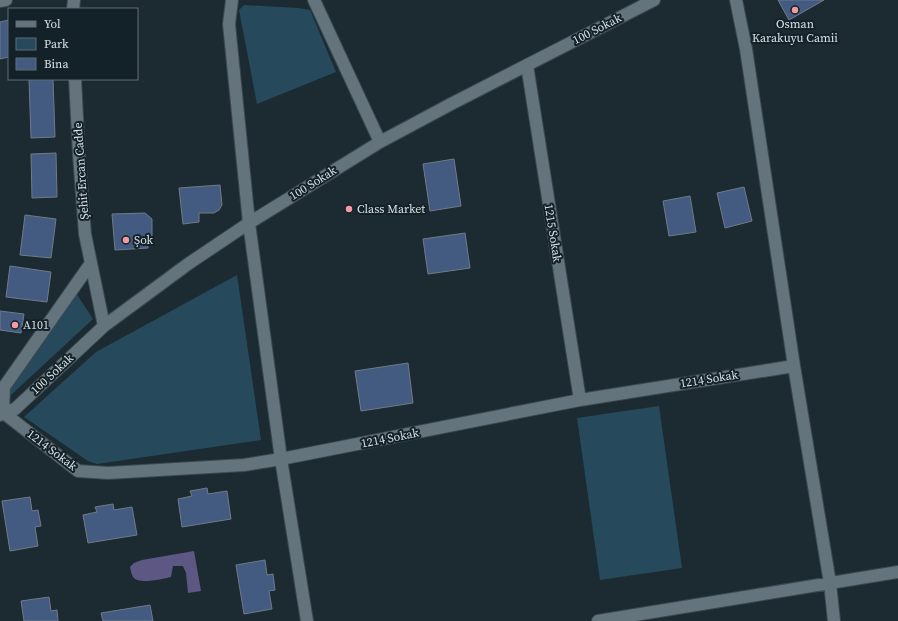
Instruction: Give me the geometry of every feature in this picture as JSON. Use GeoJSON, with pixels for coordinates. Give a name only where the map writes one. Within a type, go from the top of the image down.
{"type":"FeatureCollection","features":[{"type":"Feature","properties":{"kind":"street"},"geometry":{"type":"LineString","coordinates":[[0,1],[6,0]]}},
{"type":"Feature","properties":{"kind":"street"},"geometry":{"type":"LineString","coordinates":[[232,0],[229,24],[249,223],[281,459],[307,621]]}},
{"type":"Feature","properties":{"kind":"street"},"geometry":{"type":"LineString","coordinates":[[314,0],[380,142]]}},
{"type":"Feature","properties":{"kind":"street","name":"100 Sokak"},"geometry":{"type":"LineString","coordinates":[[1,413],[15,409],[104,326],[188,264],[249,223],[380,142],[450,104],[654,0]]}},
{"type":"Feature","properties":{"kind":"street"},"geometry":{"type":"LineString","coordinates":[[736,0],[746,49],[794,366],[830,583],[834,621]]}},
{"type":"Feature","properties":{"kind":"street","name":"1215 Sokak"},"geometry":{"type":"LineString","coordinates":[[527,65],[580,400]]}},
{"type":"Feature","properties":{"kind":"street","name":"Şehit Ercan Cadde"},"geometry":{"type":"LineString","coordinates":[[75,80],[84,226],[104,326]]}},
{"type":"Feature","properties":{"kind":"street"},"geometry":{"type":"LineString","coordinates":[[1,413],[4,387],[91,263]]}},
{"type":"Feature","properties":{"kind":"street","name":"1214 Sokak"},"geometry":{"type":"LineString","coordinates":[[1,413],[78,471],[108,474],[244,465],[580,400],[794,366]]}},
{"type":"Feature","properties":{"kind":"street"},"geometry":{"type":"LineString","coordinates":[[598,621],[623,619],[898,572]]}},
{"type":"Feature","properties":{"kind":"green space"},"geometry":{"type":"Polygon","coordinates":[[[244,5],[310,10],[336,72],[257,104],[239,10],[244,5]]]}},
{"type":"Feature","properties":{"kind":"green space"},"geometry":{"type":"Polygon","coordinates":[[[237,275],[261,440],[97,464],[88,461],[24,417],[96,352],[237,275]]]}},
{"type":"Feature","properties":{"kind":"green space"},"geometry":{"type":"Polygon","coordinates":[[[74,290],[93,319],[11,395],[3,394],[74,290]]]}},
{"type":"Feature","properties":{"kind":"green space"},"geometry":{"type":"Polygon","coordinates":[[[659,406],[682,568],[600,580],[577,418],[659,406]]]}},
{"type":"Feature","properties":{"kind":"shaded area"},"geometry":{"type":"Polygon","coordinates":[[[194,551],[201,591],[188,593],[186,573],[183,566],[173,566],[171,577],[157,580],[140,581],[132,575],[130,567],[134,563],[142,560],[194,551]]]}},
{"type":"Feature","properties":{"kind":"building","name":"Osman Karakuyu Camii"},"geometry":{"type":"Polygon","coordinates":[[[778,0],[824,0],[789,20],[778,0]]]}},
{"type":"Feature","properties":{"kind":"building"},"geometry":{"type":"Polygon","coordinates":[[[8,20],[8,57],[0,59],[0,22],[8,20]]]}},
{"type":"Feature","properties":{"kind":"building"},"geometry":{"type":"Polygon","coordinates":[[[29,80],[53,80],[55,137],[31,138],[29,80]]]}},
{"type":"Feature","properties":{"kind":"building"},"geometry":{"type":"Polygon","coordinates":[[[56,153],[57,197],[32,198],[31,154],[56,153]]]}},
{"type":"Feature","properties":{"kind":"building"},"geometry":{"type":"Polygon","coordinates":[[[454,159],[461,206],[430,211],[423,164],[454,159]]]}},
{"type":"Feature","properties":{"kind":"building"},"geometry":{"type":"Polygon","coordinates":[[[220,185],[222,205],[219,210],[214,213],[199,213],[199,222],[183,224],[179,188],[220,185]]]}},
{"type":"Feature","properties":{"kind":"building"},"geometry":{"type":"Polygon","coordinates":[[[744,187],[752,221],[725,228],[717,193],[744,187]]]}},
{"type":"Feature","properties":{"kind":"building"},"geometry":{"type":"Polygon","coordinates":[[[690,196],[696,232],[669,236],[663,201],[690,196]]]}},
{"type":"Feature","properties":{"kind":"building"},"geometry":{"type":"Polygon","coordinates":[[[145,213],[152,219],[152,237],[147,238],[148,248],[115,250],[112,214],[145,213]]]}},
{"type":"Feature","properties":{"kind":"building"},"geometry":{"type":"Polygon","coordinates":[[[25,215],[56,219],[51,258],[20,255],[25,215]]]}},
{"type":"Feature","properties":{"kind":"building"},"geometry":{"type":"Polygon","coordinates":[[[465,233],[470,268],[428,274],[423,239],[465,233]]]}},
{"type":"Feature","properties":{"kind":"building"},"geometry":{"type":"Polygon","coordinates":[[[10,266],[51,272],[47,302],[6,297],[10,266]]]}},
{"type":"Feature","properties":{"kind":"building"},"geometry":{"type":"Polygon","coordinates":[[[0,311],[24,314],[21,333],[0,330],[0,311]]]}},
{"type":"Feature","properties":{"kind":"building"},"geometry":{"type":"Polygon","coordinates":[[[408,363],[413,403],[361,411],[355,371],[408,363]]]}},
{"type":"Feature","properties":{"kind":"building"},"geometry":{"type":"Polygon","coordinates":[[[207,488],[208,494],[227,491],[231,519],[182,527],[178,499],[192,496],[190,491],[207,488]]]}},
{"type":"Feature","properties":{"kind":"building"},"geometry":{"type":"Polygon","coordinates":[[[30,497],[32,511],[38,510],[41,526],[35,527],[38,546],[10,551],[2,501],[30,497]]]}},
{"type":"Feature","properties":{"kind":"building"},"geometry":{"type":"Polygon","coordinates":[[[113,504],[114,510],[132,507],[137,535],[88,543],[83,515],[97,512],[95,507],[113,504]]]}},
{"type":"Feature","properties":{"kind":"building"},"geometry":{"type":"Polygon","coordinates":[[[265,560],[267,575],[273,574],[275,590],[269,591],[272,609],[244,614],[236,565],[265,560]]]}},
{"type":"Feature","properties":{"kind":"building"},"geometry":{"type":"Polygon","coordinates":[[[49,597],[51,611],[57,610],[58,621],[24,621],[21,601],[49,597]]]}},
{"type":"Feature","properties":{"kind":"building"},"geometry":{"type":"Polygon","coordinates":[[[150,605],[153,621],[103,621],[101,613],[150,605]]]}},
{"type":"Feature","properties":{"kind":"place","name":"Osman Karakuyu Camii"},"geometry":{"type":"Point","coordinates":[795,10]}},
{"type":"Feature","properties":{"kind":"place","name":"Class Market"},"geometry":{"type":"Point","coordinates":[349,209]}},
{"type":"Feature","properties":{"kind":"place","name":"Şok"},"geometry":{"type":"Point","coordinates":[126,240]}},
{"type":"Feature","properties":{"kind":"place","name":"A101"},"geometry":{"type":"Point","coordinates":[15,325]}}]}
